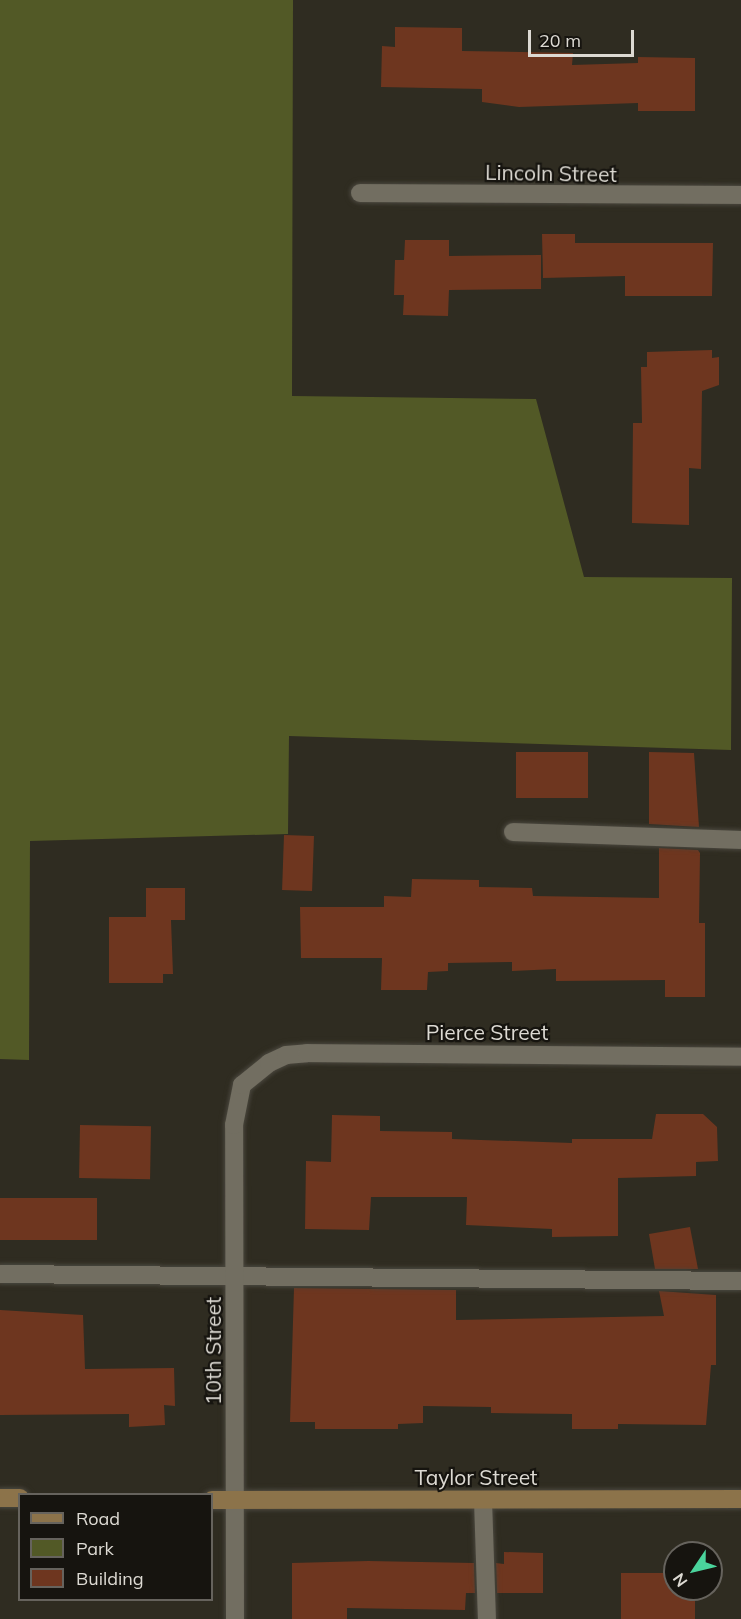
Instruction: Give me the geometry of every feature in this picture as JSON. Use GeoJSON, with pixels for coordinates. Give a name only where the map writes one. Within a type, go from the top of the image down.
{"type":"FeatureCollection","features":[{"type":"Feature","properties":{"kind":"street","name":"Lincoln Street"},"geometry":{"type":"LineString","coordinates":[[360,193],[741,195]]}},
{"type":"Feature","properties":{"kind":"street"},"geometry":{"type":"LineString","coordinates":[[513,832],[741,840]]}},
{"type":"Feature","properties":{"kind":"street","name":"Pierce Street"},"geometry":{"type":"LineString","coordinates":[[242,1085],[269,1063],[286,1055],[307,1053],[741,1056]]}},
{"type":"Feature","properties":{"kind":"street","name":"10th Street"},"geometry":{"type":"LineString","coordinates":[[235,1619],[234,1125],[242,1085]]}},
{"type":"Feature","properties":{"kind":"street"},"geometry":{"type":"LineString","coordinates":[[0,1274],[741,1281]]}},
{"type":"Feature","properties":{"kind":"street"},"geometry":{"type":"LineString","coordinates":[[0,1498],[18,1498]]}},
{"type":"Feature","properties":{"kind":"street","name":"Taylor Street"},"geometry":{"type":"LineString","coordinates":[[213,1500],[741,1499]]}},
{"type":"Feature","properties":{"kind":"street"},"geometry":{"type":"LineString","coordinates":[[483,1500],[487,1619]]}},
{"type":"Feature","properties":{"kind":"green space"},"geometry":{"type":"Polygon","coordinates":[[[0,0],[293,0],[292,396],[536,399],[584,577],[732,578],[731,750],[289,736],[288,834],[30,841],[29,1060],[0,1059],[0,0]]]}},
{"type":"Feature","properties":{"kind":"building"},"geometry":{"type":"Polygon","coordinates":[[[395,27],[462,28],[462,51],[573,53],[572,65],[638,63],[638,57],[695,58],[695,111],[638,111],[638,103],[519,107],[482,102],[482,89],[381,87],[382,46],[395,47],[395,27]]]}},
{"type":"Feature","properties":{"kind":"building"},"geometry":{"type":"Polygon","coordinates":[[[542,234],[575,234],[575,243],[713,243],[712,296],[625,296],[625,276],[543,278],[542,234]]]}},
{"type":"Feature","properties":{"kind":"building"},"geometry":{"type":"Polygon","coordinates":[[[405,240],[449,240],[449,256],[541,255],[541,289],[449,290],[448,316],[403,315],[404,295],[394,295],[395,260],[404,260],[405,240]]]}},
{"type":"Feature","properties":{"kind":"building"},"geometry":{"type":"Polygon","coordinates":[[[712,350],[712,358],[719,357],[719,385],[702,391],[701,469],[689,468],[689,525],[632,523],[633,423],[642,423],[641,367],[647,367],[647,352],[712,350]]]}},
{"type":"Feature","properties":{"kind":"building"},"geometry":{"type":"Polygon","coordinates":[[[516,752],[588,752],[588,798],[516,798],[516,752]]]}},
{"type":"Feature","properties":{"kind":"building"},"geometry":{"type":"Polygon","coordinates":[[[649,752],[694,753],[699,827],[649,824],[649,752]]]}},
{"type":"Feature","properties":{"kind":"building"},"geometry":{"type":"Polygon","coordinates":[[[284,835],[314,836],[312,891],[282,890],[284,835]]]}},
{"type":"Feature","properties":{"kind":"building"},"geometry":{"type":"Polygon","coordinates":[[[659,848],[698,850],[700,853],[699,923],[705,923],[705,997],[665,997],[665,980],[556,981],[556,969],[512,971],[512,962],[448,963],[448,971],[428,972],[427,990],[381,990],[382,958],[301,958],[300,907],[384,907],[384,896],[411,897],[412,879],[479,880],[479,887],[532,888],[533,896],[659,898],[659,848]]]}},
{"type":"Feature","properties":{"kind":"building"},"geometry":{"type":"Polygon","coordinates":[[[146,888],[185,888],[185,920],[171,920],[173,974],[163,974],[163,983],[109,983],[109,917],[146,917],[146,888]]]}},
{"type":"Feature","properties":{"kind":"building"},"geometry":{"type":"Polygon","coordinates":[[[656,1114],[703,1114],[717,1127],[718,1161],[696,1162],[696,1176],[618,1178],[618,1236],[552,1237],[552,1229],[466,1225],[467,1197],[371,1197],[369,1230],[305,1229],[306,1161],[331,1162],[332,1115],[380,1116],[380,1131],[452,1132],[452,1139],[572,1143],[572,1139],[652,1139],[656,1114]]]}},
{"type":"Feature","properties":{"kind":"building"},"geometry":{"type":"Polygon","coordinates":[[[80,1125],[151,1126],[150,1179],[79,1178],[80,1125]]]}},
{"type":"Feature","properties":{"kind":"building"},"geometry":{"type":"Polygon","coordinates":[[[0,1198],[97,1198],[97,1240],[0,1240],[0,1198]]]}},
{"type":"Feature","properties":{"kind":"building"},"geometry":{"type":"Polygon","coordinates":[[[690,1227],[698,1269],[655,1269],[649,1234],[690,1227]]]}},
{"type":"Feature","properties":{"kind":"building"},"geometry":{"type":"Polygon","coordinates":[[[294,1288],[456,1290],[456,1320],[664,1316],[659,1291],[716,1295],[716,1365],[711,1365],[706,1425],[618,1424],[618,1429],[572,1429],[572,1414],[491,1413],[491,1407],[423,1406],[423,1423],[398,1424],[398,1429],[315,1429],[315,1422],[290,1422],[294,1288]]]}},
{"type":"Feature","properties":{"kind":"building"},"geometry":{"type":"Polygon","coordinates":[[[0,1310],[83,1315],[85,1369],[174,1368],[175,1406],[164,1405],[165,1425],[129,1427],[129,1414],[0,1415],[0,1310]]]}},
{"type":"Feature","properties":{"kind":"building"},"geometry":{"type":"Polygon","coordinates":[[[504,1552],[543,1553],[543,1593],[497,1593],[496,1563],[504,1564],[504,1552]]]}},
{"type":"Feature","properties":{"kind":"building"},"geometry":{"type":"Polygon","coordinates":[[[368,1561],[474,1563],[475,1593],[466,1593],[465,1610],[347,1608],[347,1619],[292,1619],[292,1563],[368,1561]]]}},
{"type":"Feature","properties":{"kind":"building"},"geometry":{"type":"Polygon","coordinates":[[[621,1573],[663,1573],[663,1601],[695,1601],[695,1619],[621,1619],[621,1573]]]}}]}
